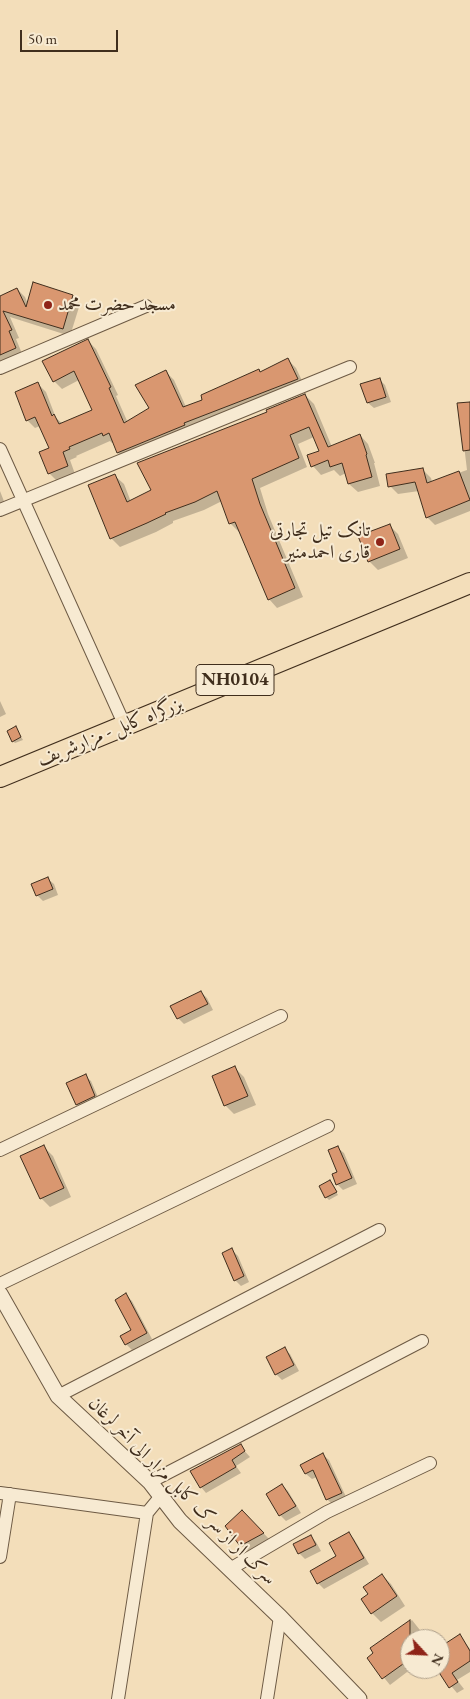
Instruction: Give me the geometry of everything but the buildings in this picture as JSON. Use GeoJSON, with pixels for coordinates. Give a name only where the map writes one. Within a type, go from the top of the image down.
{"type":"FeatureCollection","features":[{"type":"Feature","properties":{"kind":"highway","name":"بزرگراه کابل - مزارشریف"},"geometry":{"type":"LineString","coordinates":[[0,777],[470,583]]}},
{"type":"Feature","properties":{"kind":"street"},"geometry":{"type":"LineString","coordinates":[[0,368],[146,306]]}},
{"type":"Feature","properties":{"kind":"street"},"geometry":{"type":"LineString","coordinates":[[0,510],[350,367]]}},
{"type":"Feature","properties":{"kind":"street"},"geometry":{"type":"LineString","coordinates":[[0,449],[125,726]]}},
{"type":"Feature","properties":{"kind":"street"},"geometry":{"type":"LineString","coordinates":[[0,1150],[280,1016]]}},
{"type":"Feature","properties":{"kind":"street"},"geometry":{"type":"LineString","coordinates":[[0,1284],[328,1126]]}},
{"type":"Feature","properties":{"kind":"street"},"geometry":{"type":"LineString","coordinates":[[58,1396],[379,1230]]}},
{"type":"Feature","properties":{"kind":"street","name":"سرک از از سرک کابل مزار الی آخر لرغان"},"geometry":{"type":"LineString","coordinates":[[0,1294],[58,1396],[150,1482],[180,1521],[280,1617],[358,1699]]}},
{"type":"Feature","properties":{"kind":"street"},"geometry":{"type":"LineString","coordinates":[[150,1482],[422,1341]]}},
{"type":"Feature","properties":{"kind":"street"},"geometry":{"type":"LineString","coordinates":[[230,1569],[327,1512],[430,1463]]}},
{"type":"Feature","properties":{"kind":"street"},"geometry":{"type":"LineString","coordinates":[[0,1557],[5,1494],[147,1513]]}},
{"type":"Feature","properties":{"kind":"street"},"geometry":{"type":"LineString","coordinates":[[118,1699],[147,1513],[160,1496]]}},
{"type":"Feature","properties":{"kind":"street"},"geometry":{"type":"LineString","coordinates":[[267,1699],[280,1617]]}},
{"type":"Feature","properties":{"kind":"place","name":"مسجد حضرت محمد"},"geometry":{"type":"Point","coordinates":[48,305]}},
{"type":"Feature","properties":{"kind":"place","name":"تانک تیل تجارتی قاری احمدمنیر"},"geometry":{"type":"Point","coordinates":[380,542]}}]}
